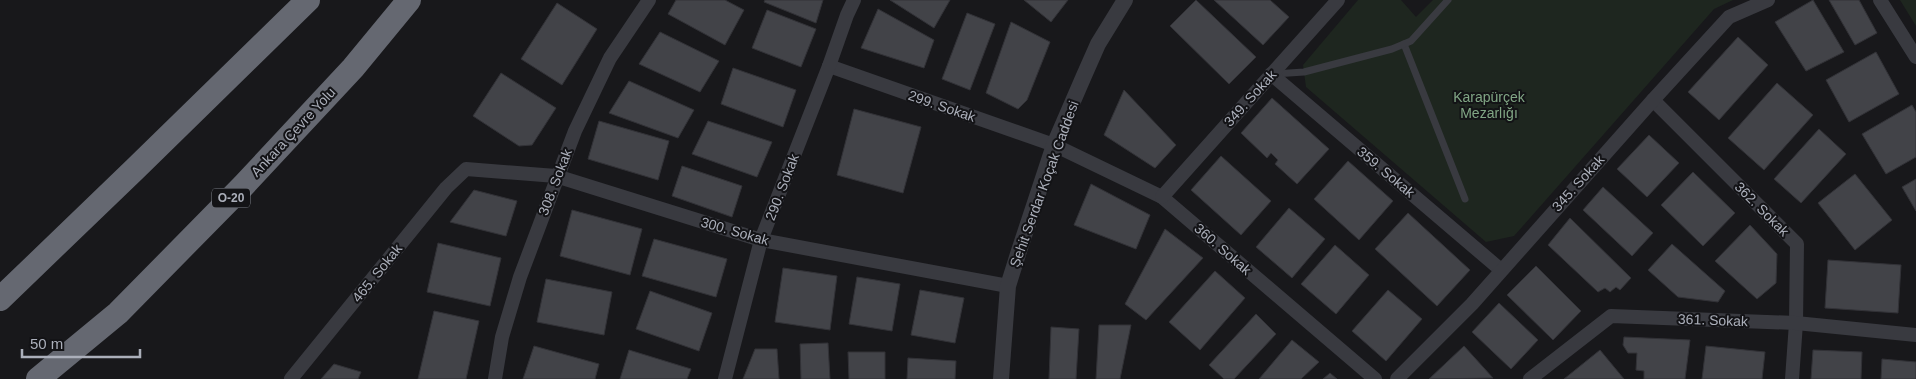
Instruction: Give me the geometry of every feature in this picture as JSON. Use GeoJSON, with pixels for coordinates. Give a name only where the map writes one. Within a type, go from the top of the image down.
{"type":"FeatureCollection","features":[{"type":"Feature","properties":{"kind":"highway"},"geometry":{"type":"LineString","coordinates":[[0,299],[308,0]]}},
{"type":"Feature","properties":{"kind":"highway","name":"Ankara Çevre Yolu"},"geometry":{"type":"LineString","coordinates":[[38,379],[118,313],[243,186],[353,68],[409,0]]}},
{"type":"Feature","properties":{"kind":"street","name":"308. Sokak"},"geometry":{"type":"LineString","coordinates":[[495,379],[502,337],[520,277],[574,131],[610,58],[649,0]]}},
{"type":"Feature","properties":{"kind":"street","name":"290. Sokak"},"geometry":{"type":"LineString","coordinates":[[725,379],[761,240],[854,0]]}},
{"type":"Feature","properties":{"kind":"street","name":"Şehit Serdar Koçak Caddesi"},"geometry":{"type":"LineString","coordinates":[[1001,379],[1008,286],[1054,145],[1098,44],[1125,0]]}},
{"type":"Feature","properties":{"kind":"street","name":"349. Sokak"},"geometry":{"type":"LineString","coordinates":[[1162,197],[1338,0]]}},
{"type":"Feature","properties":{"kind":"street","name":"345. Sokak"},"geometry":{"type":"LineString","coordinates":[[1397,379],[1472,304],[1729,17],[1768,0]]}},
{"type":"Feature","properties":{"kind":"street"},"geometry":{"type":"LineString","coordinates":[[1880,0],[1916,56]]}},
{"type":"Feature","properties":{"kind":"street","name":"299. Sokak"},"geometry":{"type":"LineString","coordinates":[[829,66],[1054,145]]}},
{"type":"Feature","properties":{"kind":"street","name":"359. Sokak"},"geometry":{"type":"LineString","coordinates":[[1271,74],[1501,270]]}},
{"type":"Feature","properties":{"kind":"street","name":"362. Sokak"},"geometry":{"type":"LineString","coordinates":[[1653,100],[1797,244],[1796,323],[1792,379]]}},
{"type":"Feature","properties":{"kind":"street","name":"360. Sokak"},"geometry":{"type":"LineString","coordinates":[[1054,145],[1162,197],[1375,379]]}},
{"type":"Feature","properties":{"kind":"street","name":"300. Sokak"},"geometry":{"type":"LineString","coordinates":[[466,168],[556,176],[761,240],[1008,286]]}},
{"type":"Feature","properties":{"kind":"street","name":"465. Sokak"},"geometry":{"type":"LineString","coordinates":[[291,379],[446,188],[466,168]]}},
{"type":"Feature","properties":{"kind":"street","name":"361. Sokak"},"geometry":{"type":"LineString","coordinates":[[1530,379],[1611,316],[1796,323],[1916,335]]}},
{"type":"Feature","properties":{"kind":"lane"},"geometry":{"type":"LineString","coordinates":[[1271,74],[1304,72],[1392,49],[1404,44],[1411,41],[1448,0]]}},
{"type":"Feature","properties":{"kind":"lane"},"geometry":{"type":"LineString","coordinates":[[1404,44],[1465,198]]}},
{"type":"Feature","properties":{"kind":"green space","name":"Karapürçek Mezarlığı"},"geometry":{"type":"Polygon","coordinates":[[[1358,0],[1401,0],[1416,17],[1433,0],[1733,0],[1714,9],[1514,236],[1486,242],[1306,87],[1303,65],[1358,0]]]}},
{"type":"Feature","properties":{"kind":"green space"},"geometry":{"type":"Polygon","coordinates":[[[1900,0],[1916,0],[1916,26],[1900,0]]]}},
{"type":"Feature","properties":{"kind":"building"},"geometry":{"type":"Polygon","coordinates":[[[676,0],[725,0],[744,10],[725,45],[668,14],[676,0]]]}},
{"type":"Feature","properties":{"kind":"building"},"geometry":{"type":"Polygon","coordinates":[[[765,0],[823,0],[816,23],[764,2],[765,0]]]}},
{"type":"Feature","properties":{"kind":"building"},"geometry":{"type":"Polygon","coordinates":[[[890,0],[950,0],[934,28],[890,0]]]}},
{"type":"Feature","properties":{"kind":"building"},"geometry":{"type":"Polygon","coordinates":[[[1024,0],[1068,0],[1051,22],[1024,0]]]}},
{"type":"Feature","properties":{"kind":"building"},"geometry":{"type":"Polygon","coordinates":[[[1196,0],[1256,57],[1229,84],[1170,26],[1196,0]]]}},
{"type":"Feature","properties":{"kind":"building"},"geometry":{"type":"Polygon","coordinates":[[[1214,0],[1270,0],[1289,17],[1263,45],[1214,0]]]}},
{"type":"Feature","properties":{"kind":"building"},"geometry":{"type":"Polygon","coordinates":[[[1813,0],[1844,52],[1806,71],[1775,22],[1813,0]]]}},
{"type":"Feature","properties":{"kind":"building"},"geometry":{"type":"Polygon","coordinates":[[[1829,0],[1859,0],[1877,33],[1855,45],[1829,0]]]}},
{"type":"Feature","properties":{"kind":"building"},"geometry":{"type":"Polygon","coordinates":[[[557,3],[597,29],[562,85],[521,59],[557,3]]]}},
{"type":"Feature","properties":{"kind":"building"},"geometry":{"type":"Polygon","coordinates":[[[878,9],[934,40],[924,68],[861,48],[878,9]]]}},
{"type":"Feature","properties":{"kind":"building"},"geometry":{"type":"Polygon","coordinates":[[[767,10],[816,29],[801,67],[752,48],[767,10]]]}},
{"type":"Feature","properties":{"kind":"building"},"geometry":{"type":"Polygon","coordinates":[[[967,13],[995,24],[970,90],[942,79],[967,13]]]}},
{"type":"Feature","properties":{"kind":"building"},"geometry":{"type":"Polygon","coordinates":[[[1011,22],[1050,42],[1027,100],[1018,109],[986,93],[1011,22]]]}},
{"type":"Feature","properties":{"kind":"building"},"geometry":{"type":"Polygon","coordinates":[[[660,32],[719,61],[700,92],[639,64],[660,32]]]}},
{"type":"Feature","properties":{"kind":"building"},"geometry":{"type":"Polygon","coordinates":[[[1738,37],[1768,65],[1719,120],[1688,92],[1738,37]]]}},
{"type":"Feature","properties":{"kind":"building"},"geometry":{"type":"Polygon","coordinates":[[[1876,52],[1899,94],[1849,122],[1826,80],[1876,52]]]}},
{"type":"Feature","properties":{"kind":"building"},"geometry":{"type":"Polygon","coordinates":[[[733,68],[796,90],[783,127],[721,104],[733,68]]]}},
{"type":"Feature","properties":{"kind":"building"},"geometry":{"type":"Polygon","coordinates":[[[501,73],[556,108],[532,145],[519,146],[473,116],[501,73]]]}},
{"type":"Feature","properties":{"kind":"building"},"geometry":{"type":"Polygon","coordinates":[[[629,81],[694,110],[678,138],[609,113],[629,81]]]}},
{"type":"Feature","properties":{"kind":"building"},"geometry":{"type":"Polygon","coordinates":[[[1777,83],[1813,115],[1764,170],[1728,138],[1777,83]]]}},
{"type":"Feature","properties":{"kind":"building"},"geometry":{"type":"Polygon","coordinates":[[[1124,90],[1176,145],[1155,168],[1104,135],[1124,90]]]}},
{"type":"Feature","properties":{"kind":"building"},"geometry":{"type":"Polygon","coordinates":[[[1272,98],[1329,149],[1297,184],[1275,164],[1278,160],[1271,153],[1267,158],[1241,133],[1272,98]]]}},
{"type":"Feature","properties":{"kind":"building"},"geometry":{"type":"Polygon","coordinates":[[[1912,105],[1916,112],[1916,157],[1886,174],[1862,134],[1912,105]]]}},
{"type":"Feature","properties":{"kind":"building"},"geometry":{"type":"Polygon","coordinates":[[[854,109],[921,127],[903,193],[837,175],[854,109]]]}},
{"type":"Feature","properties":{"kind":"building"},"geometry":{"type":"Polygon","coordinates":[[[599,121],[669,141],[658,180],[588,159],[599,121]]]}},
{"type":"Feature","properties":{"kind":"building"},"geometry":{"type":"Polygon","coordinates":[[[708,121],[772,142],[757,177],[692,154],[708,121]]]}},
{"type":"Feature","properties":{"kind":"building"},"geometry":{"type":"Polygon","coordinates":[[[1819,129],[1846,154],[1801,203],[1774,179],[1819,129]]]}},
{"type":"Feature","properties":{"kind":"building"},"geometry":{"type":"Polygon","coordinates":[[[1649,135],[1679,163],[1647,197],[1617,169],[1649,135]]]}},
{"type":"Feature","properties":{"kind":"building"},"geometry":{"type":"Polygon","coordinates":[[[1221,156],[1271,201],[1241,235],[1191,190],[1221,156]]]}},
{"type":"Feature","properties":{"kind":"building"},"geometry":{"type":"Polygon","coordinates":[[[1348,161],[1393,201],[1359,240],[1314,199],[1348,161]]]}},
{"type":"Feature","properties":{"kind":"building"},"geometry":{"type":"Polygon","coordinates":[[[682,166],[742,186],[732,217],[672,196],[682,166]]]}},
{"type":"Feature","properties":{"kind":"building"},"geometry":{"type":"Polygon","coordinates":[[[1693,172],[1735,213],[1703,246],[1661,205],[1693,172]]]}},
{"type":"Feature","properties":{"kind":"building"},"geometry":{"type":"Polygon","coordinates":[[[1855,174],[1892,220],[1855,250],[1818,203],[1855,174]]]}},
{"type":"Feature","properties":{"kind":"building"},"geometry":{"type":"Polygon","coordinates":[[[1916,179],[1916,211],[1902,187],[1916,179]]]}},
{"type":"Feature","properties":{"kind":"building"},"geometry":{"type":"Polygon","coordinates":[[[1091,184],[1150,215],[1136,249],[1074,225],[1091,184]]]}},
{"type":"Feature","properties":{"kind":"building"},"geometry":{"type":"Polygon","coordinates":[[[1603,187],[1653,233],[1632,256],[1583,210],[1603,187]]]}},
{"type":"Feature","properties":{"kind":"building"},"geometry":{"type":"Polygon","coordinates":[[[474,190],[517,201],[506,236],[450,222],[474,190]]]}},
{"type":"Feature","properties":{"kind":"building"},"geometry":{"type":"Polygon","coordinates":[[[1289,208],[1325,239],[1292,278],[1256,247],[1289,208]]]}},
{"type":"Feature","properties":{"kind":"building"},"geometry":{"type":"Polygon","coordinates":[[[572,210],[642,229],[630,275],[560,256],[572,210]]]}},
{"type":"Feature","properties":{"kind":"building"},"geometry":{"type":"Polygon","coordinates":[[[1408,213],[1470,270],[1437,306],[1375,249],[1408,213]]]}},
{"type":"Feature","properties":{"kind":"building"},"geometry":{"type":"Polygon","coordinates":[[[1570,218],[1631,278],[1620,290],[1616,287],[1610,292],[1605,288],[1598,292],[1548,245],[1570,218]]]}},
{"type":"Feature","properties":{"kind":"building"},"geometry":{"type":"Polygon","coordinates":[[[1750,225],[1777,254],[1776,283],[1757,299],[1715,261],[1750,225]]]}},
{"type":"Feature","properties":{"kind":"building"},"geometry":{"type":"Polygon","coordinates":[[[1165,229],[1203,258],[1146,320],[1125,304],[1165,229]]]}},
{"type":"Feature","properties":{"kind":"building"},"geometry":{"type":"Polygon","coordinates":[[[654,239],[727,259],[716,297],[642,276],[654,239]]]}},
{"type":"Feature","properties":{"kind":"building"},"geometry":{"type":"Polygon","coordinates":[[[438,243],[501,258],[490,306],[427,292],[438,243]]]}},
{"type":"Feature","properties":{"kind":"building"},"geometry":{"type":"Polygon","coordinates":[[[1672,244],[1725,291],[1718,302],[1678,297],[1648,270],[1672,244]]]}},
{"type":"Feature","properties":{"kind":"building"},"geometry":{"type":"Polygon","coordinates":[[[1335,245],[1369,275],[1336,314],[1301,284],[1335,245]]]}},
{"type":"Feature","properties":{"kind":"building"},"geometry":{"type":"Polygon","coordinates":[[[1828,260],[1901,265],[1898,313],[1825,308],[1828,260]]]}},
{"type":"Feature","properties":{"kind":"building"},"geometry":{"type":"Polygon","coordinates":[[[1536,266],[1581,311],[1553,340],[1507,295],[1536,266]]]}},
{"type":"Feature","properties":{"kind":"building"},"geometry":{"type":"Polygon","coordinates":[[[783,268],[837,276],[830,330],[775,322],[783,268]]]}},
{"type":"Feature","properties":{"kind":"building"},"geometry":{"type":"Polygon","coordinates":[[[1215,271],[1245,298],[1200,350],[1169,322],[1215,271]]]}},
{"type":"Feature","properties":{"kind":"building"},"geometry":{"type":"Polygon","coordinates":[[[857,277],[900,284],[892,331],[849,324],[857,277]]]}},
{"type":"Feature","properties":{"kind":"building"},"geometry":{"type":"Polygon","coordinates":[[[546,279],[612,292],[604,335],[537,322],[546,279]]]}},
{"type":"Feature","properties":{"kind":"building"},"geometry":{"type":"Polygon","coordinates":[[[920,290],[964,298],[955,343],[911,335],[920,290]]]}},
{"type":"Feature","properties":{"kind":"building"},"geometry":{"type":"Polygon","coordinates":[[[1388,290],[1422,319],[1386,361],[1352,331],[1388,290]]]}},
{"type":"Feature","properties":{"kind":"building"},"geometry":{"type":"Polygon","coordinates":[[[650,291],[712,313],[699,351],[636,329],[650,291]]]}},
{"type":"Feature","properties":{"kind":"building"},"geometry":{"type":"Polygon","coordinates":[[[1499,303],[1538,340],[1511,369],[1472,332],[1499,303]]]}},
{"type":"Feature","properties":{"kind":"building"},"geometry":{"type":"Polygon","coordinates":[[[434,311],[479,321],[466,379],[418,379],[434,311]]]}},
{"type":"Feature","properties":{"kind":"building"},"geometry":{"type":"Polygon","coordinates":[[[1256,314],[1276,334],[1234,379],[1224,379],[1209,365],[1256,314]]]}},
{"type":"Feature","properties":{"kind":"building"},"geometry":{"type":"Polygon","coordinates":[[[1099,325],[1131,325],[1120,379],[1096,379],[1099,325]]]}},
{"type":"Feature","properties":{"kind":"building"},"geometry":{"type":"Polygon","coordinates":[[[1051,327],[1079,329],[1076,379],[1049,379],[1051,327]]]}},
{"type":"Feature","properties":{"kind":"building"},"geometry":{"type":"Polygon","coordinates":[[[1624,337],[1690,340],[1685,379],[1644,379],[1644,371],[1636,370],[1637,353],[1628,353],[1623,345],[1624,337]]]}},
{"type":"Feature","properties":{"kind":"building"},"geometry":{"type":"Polygon","coordinates":[[[1292,340],[1319,362],[1301,379],[1259,379],[1292,340]]]}},
{"type":"Feature","properties":{"kind":"building"},"geometry":{"type":"Polygon","coordinates":[[[828,343],[830,379],[801,379],[800,344],[828,343]]]}},
{"type":"Feature","properties":{"kind":"building"},"geometry":{"type":"Polygon","coordinates":[[[534,346],[599,364],[595,379],[523,379],[534,346]]]}},
{"type":"Feature","properties":{"kind":"building"},"geometry":{"type":"Polygon","coordinates":[[[1464,346],[1493,378],[1429,379],[1464,346]]]}},
{"type":"Feature","properties":{"kind":"building"},"geometry":{"type":"Polygon","coordinates":[[[1706,346],[1765,352],[1762,379],[1702,379],[1706,346]]]}},
{"type":"Feature","properties":{"kind":"building"},"geometry":{"type":"Polygon","coordinates":[[[755,349],[777,349],[779,379],[743,379],[755,349]]]}},
{"type":"Feature","properties":{"kind":"building"},"geometry":{"type":"Polygon","coordinates":[[[629,350],[691,369],[687,379],[620,379],[629,350]]]}},
{"type":"Feature","properties":{"kind":"building"},"geometry":{"type":"Polygon","coordinates":[[[1600,350],[1624,379],[1564,379],[1600,350]]]}},
{"type":"Feature","properties":{"kind":"building"},"geometry":{"type":"Polygon","coordinates":[[[1813,350],[1862,352],[1861,379],[1811,379],[1813,350]]]}},
{"type":"Feature","properties":{"kind":"building"},"geometry":{"type":"Polygon","coordinates":[[[848,352],[885,352],[885,379],[849,379],[848,352]]]}},
{"type":"Feature","properties":{"kind":"building"},"geometry":{"type":"Polygon","coordinates":[[[908,358],[956,361],[955,379],[907,379],[908,358]]]}},
{"type":"Feature","properties":{"kind":"building"},"geometry":{"type":"Polygon","coordinates":[[[1882,359],[1916,362],[1916,379],[1881,379],[1882,359]]]}},
{"type":"Feature","properties":{"kind":"building"},"geometry":{"type":"Polygon","coordinates":[[[334,364],[361,372],[358,379],[321,379],[334,364]]]}},
{"type":"Feature","properties":{"kind":"building"},"geometry":{"type":"Polygon","coordinates":[[[1330,373],[1337,379],[1323,379],[1330,373]]]}}]}
